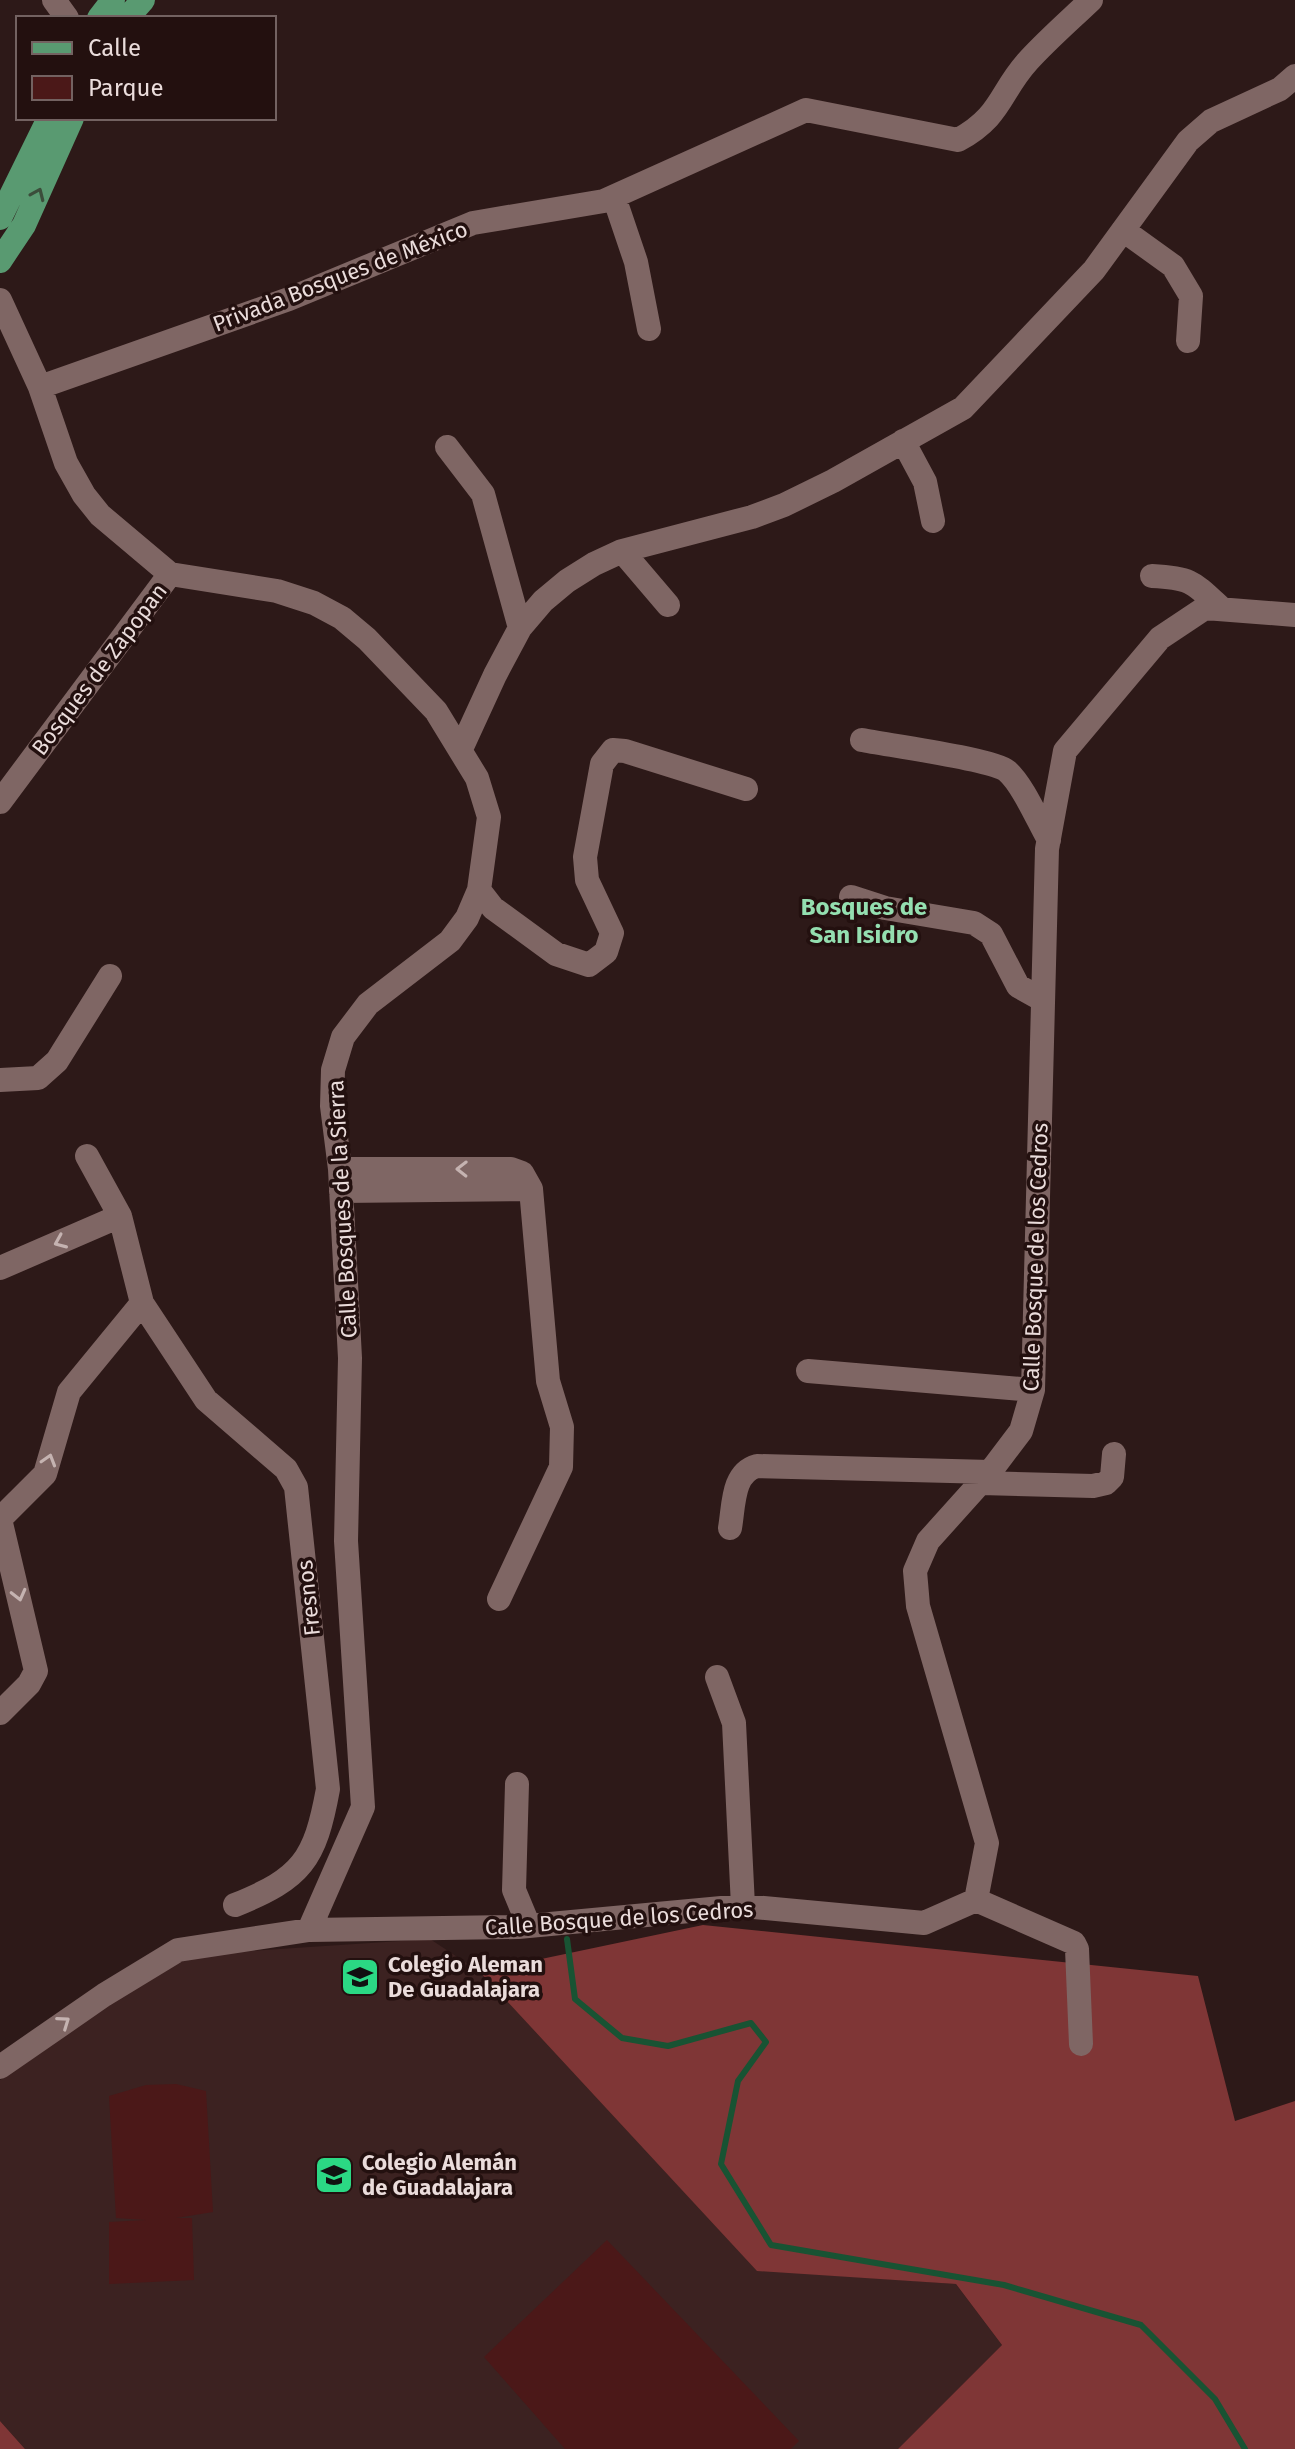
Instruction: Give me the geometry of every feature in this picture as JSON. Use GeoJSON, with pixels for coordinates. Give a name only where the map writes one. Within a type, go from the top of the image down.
{"type":"FeatureCollection","features":[{"type":"Feature","properties":{"kind":"main road"},"geometry":{"type":"LineString","coordinates":[[101,16],[113,0]]}},
{"type":"Feature","properties":{"kind":"main road"},"geometry":{"type":"LineString","coordinates":[[129,16],[143,0]]}},
{"type":"Feature","properties":{"kind":"main road"},"geometry":{"type":"LineString","coordinates":[[0,218],[48,120]]}},
{"type":"Feature","properties":{"kind":"main road"},"geometry":{"type":"LineString","coordinates":[[0,261],[24,225],[71,120]]}},
{"type":"Feature","properties":{"kind":"street","name":"Privada Bosques de México"},"geometry":{"type":"LineString","coordinates":[[40,387],[289,299],[473,223],[604,201],[806,110],[958,140],[978,129],[993,115],[1026,63],[1091,0]]}},
{"type":"Feature","properties":{"kind":"street"},"geometry":{"type":"LineString","coordinates":[[461,749],[520,628],[543,601],[567,581],[622,551],[752,517],[784,505],[963,408],[1094,270],[1188,141],[1211,121],[1280,89],[1295,76]]}},
{"type":"Feature","properties":{"kind":"street"},"geometry":{"type":"LineString","coordinates":[[614,197],[636,262],[649,329]]}},
{"type":"Feature","properties":{"kind":"street"},"geometry":{"type":"LineString","coordinates":[[1123,230],[1173,266],[1191,296],[1188,341]]}},
{"type":"Feature","properties":{"kind":"street","name":"Calle Bosques de la Sierra"},"geometry":{"type":"LineString","coordinates":[[0,300],[40,387],[66,463],[84,495],[100,515],[170,574],[277,591],[314,603],[342,618],[367,639],[436,711],[477,778],[489,817],[479,890],[467,918],[450,941],[368,1004],[343,1037],[333,1070],[332,1106],[340,1180],[350,1358],[346,1541],[363,1807],[309,1930]]}},
{"type":"Feature","properties":{"kind":"street"},"geometry":{"type":"LineString","coordinates":[[903,441],[925,482],[933,521]]}},
{"type":"Feature","properties":{"kind":"street"},"geometry":{"type":"LineString","coordinates":[[447,447],[483,494],[520,628]]}},
{"type":"Feature","properties":{"kind":"street"},"geometry":{"type":"LineString","coordinates":[[622,551],[668,605]]}},
{"type":"Feature","properties":{"kind":"street","name":"Bosques de Zapopan"},"geometry":{"type":"LineString","coordinates":[[0,802],[170,574]]}},
{"type":"Feature","properties":{"kind":"street"},"geometry":{"type":"LineString","coordinates":[[1152,576],[1184,578],[1194,582],[1222,609]]}},
{"type":"Feature","properties":{"kind":"street","name":"Calle Bosque de los Cedros"},"geometry":{"type":"LineString","coordinates":[[0,2067],[104,1995],[178,1950],[309,1930],[529,1926],[743,1906],[924,1923],[976,1900],[987,1843],[918,1606],[915,1571],[928,1541],[985,1478],[1021,1431],[1033,1390],[1049,840],[1065,751],[1160,638],[1205,608],[1295,615]]}},
{"type":"Feature","properties":{"kind":"street"},"geometry":{"type":"LineString","coordinates":[[862,740],[979,762],[1005,770],[1016,782],[1049,840]]}},
{"type":"Feature","properties":{"kind":"street"},"geometry":{"type":"LineString","coordinates":[[479,890],[493,908],[556,954],[589,965],[606,952],[612,933],[587,880],[585,857],[602,764],[613,750],[625,751],[746,789]]}},
{"type":"Feature","properties":{"kind":"street"},"geometry":{"type":"LineString","coordinates":[[851,897],[885,908],[974,923],[991,934],[1018,986],[1043,1000]]}},
{"type":"Feature","properties":{"kind":"street"},"geometry":{"type":"LineString","coordinates":[[0,1080],[38,1078],[57,1061],[110,976]]}},
{"type":"Feature","properties":{"kind":"street","name":"Fresnos"},"geometry":{"type":"LineString","coordinates":[[87,1156],[120,1216],[142,1303],[206,1400],[286,1469],[296,1487],[328,1789],[321,1829],[303,1865],[271,1890],[235,1905]]}},
{"type":"Feature","properties":{"kind":"street"},"geometry":{"type":"LineString","coordinates":[[340,1180],[511,1169],[522,1173],[531,1189],[548,1381],[562,1427],[561,1467],[499,1599]]}},
{"type":"Feature","properties":{"kind":"street"},"geometry":{"type":"LineString","coordinates":[[0,1268],[120,1216]]}},
{"type":"Feature","properties":{"kind":"street"},"geometry":{"type":"LineString","coordinates":[[0,1713],[29,1684],[36,1671],[0,1519],[45,1474],[69,1392],[142,1303]]}},
{"type":"Feature","properties":{"kind":"street"},"geometry":{"type":"LineString","coordinates":[[808,1371],[1033,1390]]}},
{"type":"Feature","properties":{"kind":"street"},"geometry":{"type":"LineString","coordinates":[[730,1528],[739,1478],[746,1469],[757,1466],[1093,1486],[1106,1483],[1112,1477],[1114,1454]]}},
{"type":"Feature","properties":{"kind":"street"},"geometry":{"type":"LineString","coordinates":[[717,1677],[734,1723],[743,1906]]}},
{"type":"Feature","properties":{"kind":"street"},"geometry":{"type":"LineString","coordinates":[[517,1784],[514,1890],[529,1926]]}},
{"type":"Feature","properties":{"kind":"street"},"geometry":{"type":"LineString","coordinates":[[976,1900],[1074,1943],[1077,1949],[1081,2044]]}},
{"type":"Feature","properties":{"kind":"shaded area"},"geometry":{"type":"Polygon","coordinates":[[[703,1925],[1198,1976],[1235,2121],[1295,2101],[1295,2449],[898,2449],[1002,2345],[956,2284],[757,2271],[480,1972],[703,1925]]]}},
{"type":"Feature","properties":{"kind":"shaded area","name":"Colegio Alemán de Guadalajara"},"geometry":{"type":"Polygon","coordinates":[[[430,1939],[480,1972],[757,2270],[956,2284],[1002,2345],[898,2449],[25,2449],[0,2421],[0,2080],[88,2015],[177,1956],[430,1939]]]}},
{"type":"Feature","properties":{"kind":"shaded area"},"geometry":{"type":"Polygon","coordinates":[[[0,2421],[25,2449],[0,2449],[0,2421]]]}},
{"type":"Feature","properties":{"kind":"green space"},"geometry":{"type":"Polygon","coordinates":[[[176,2084],[206,2091],[213,2212],[176,2218],[192,2218],[194,2280],[109,2284],[109,2222],[146,2220],[116,2218],[109,2096],[146,2085],[176,2084]]]}},
{"type":"Feature","properties":{"kind":"green space"},"geometry":{"type":"Polygon","coordinates":[[[607,2240],[799,2441],[791,2449],[565,2449],[484,2357],[607,2240]]]}},
{"type":"Feature","properties":{"kind":"waterway"},"geometry":{"type":"LineString","coordinates":[[567,1939],[575,1999],[622,2038],[668,2046],[751,2023],[766,2042],[738,2081],[721,2164],[771,2245],[1004,2285],[1141,2325],[1215,2399],[1245,2449]]}},
{"type":"Feature","properties":{"kind":"place","name":"Colegio Aleman De Guadalajara"},"geometry":{"type":"Point","coordinates":[360,1977]}},
{"type":"Feature","properties":{"kind":"place","name":"Colegio Alemán de Guadalajara"},"geometry":{"type":"Point","coordinates":[334,2175]}},
{"type":"Feature","properties":{"kind":"district","name":"Bosques de San Isidro"},"geometry":{"type":"Point","coordinates":[864,921]}}]}
